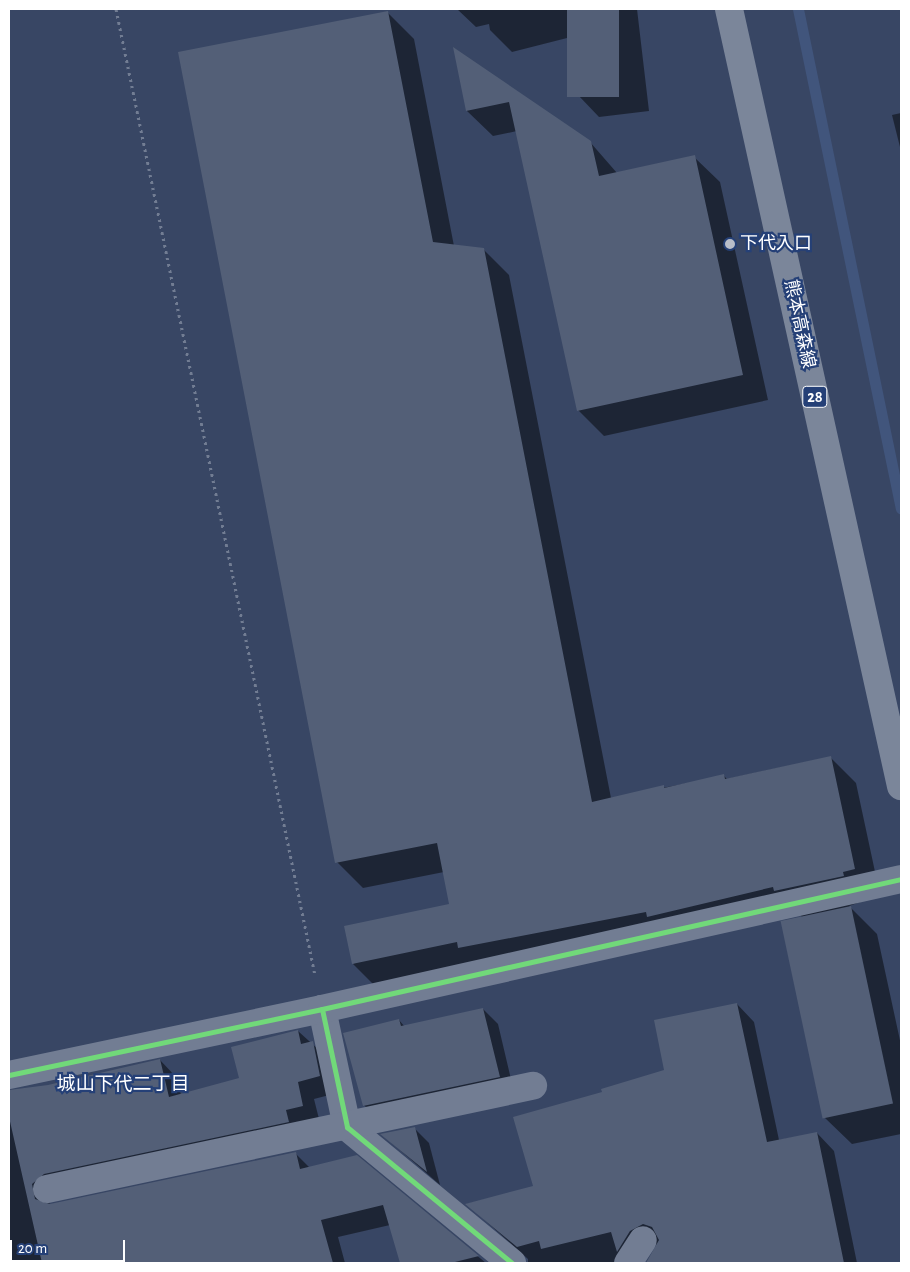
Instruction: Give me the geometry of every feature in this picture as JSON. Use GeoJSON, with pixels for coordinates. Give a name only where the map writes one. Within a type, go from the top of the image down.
{"type":"FeatureCollection","features":[{"type":"Feature","properties":{"kind":"main road","name":"熊本高森線"},"geometry":{"type":"LineString","coordinates":[[729,9],[901,786]]}},
{"type":"Feature","properties":{"kind":"street"},"geometry":{"type":"LineString","coordinates":[[9,1075],[322,1009],[901,879]]}},
{"type":"Feature","properties":{"kind":"street"},"geometry":{"type":"LineString","coordinates":[[322,1009],[347,1127],[512,1263]]}},
{"type":"Feature","properties":{"kind":"street"},"geometry":{"type":"LineString","coordinates":[[47,1189],[347,1127],[533,1086]]}},
{"type":"Feature","properties":{"kind":"street"},"geometry":{"type":"LineString","coordinates":[[628,1263],[643,1240]]}},
{"type":"Feature","properties":{"kind":"path"},"geometry":{"type":"LineString","coordinates":[[116,9],[322,1009]]}},
{"type":"Feature","properties":{"kind":"building"},"geometry":{"type":"Polygon","coordinates":[[[567,9],[619,9],[619,97],[567,97],[567,9]]]}},
{"type":"Feature","properties":{"kind":"building"},"geometry":{"type":"Polygon","coordinates":[[[388,11],[433,242],[484,248],[592,802],[664,785],[664,788],[724,774],[725,779],[831,756],[855,869],[843,872],[844,876],[774,891],[773,887],[647,917],[646,912],[458,948],[457,942],[352,964],[344,926],[449,904],[437,843],[335,863],[178,52],[388,11]]]}},
{"type":"Feature","properties":{"kind":"building"},"geometry":{"type":"Polygon","coordinates":[[[453,47],[591,141],[599,176],[695,155],[743,375],[577,411],[509,102],[466,111],[453,47]]]}},
{"type":"Feature","properties":{"kind":"building"},"geometry":{"type":"Polygon","coordinates":[[[851,906],[893,1104],[823,1119],[781,921],[851,906]]]}},
{"type":"Feature","properties":{"kind":"building"},"geometry":{"type":"Polygon","coordinates":[[[737,1003],[767,1142],[817,1132],[844,1263],[646,1263],[659,1240],[652,1227],[643,1224],[630,1231],[617,1252],[611,1232],[541,1249],[539,1241],[517,1247],[465,1204],[533,1186],[513,1117],[602,1092],[601,1089],[664,1070],[654,1020],[737,1003]]]}},
{"type":"Feature","properties":{"kind":"building"},"geometry":{"type":"Polygon","coordinates":[[[483,1008],[500,1077],[363,1106],[343,1033],[399,1019],[401,1026],[483,1008]]]}},
{"type":"Feature","properties":{"kind":"building"},"geometry":{"type":"Polygon","coordinates":[[[298,1030],[301,1044],[313,1041],[320,1076],[298,1082],[303,1106],[286,1110],[289,1122],[44,1174],[32,1184],[35,1199],[50,1204],[296,1152],[300,1169],[357,1155],[479,1256],[451,1263],[400,1263],[383,1205],[321,1220],[333,1263],[42,1263],[9,1117],[9,1090],[48,1085],[160,1059],[169,1097],[239,1078],[231,1047],[298,1030]]]}},
{"type":"Feature","properties":{"kind":"building"},"geometry":{"type":"Polygon","coordinates":[[[415,1127],[427,1172],[380,1134],[415,1127]]]}},
{"type":"Feature","properties":{"kind":"waterway"},"geometry":{"type":"LineString","coordinates":[[798,9],[901,509]]}},
{"type":"Feature","properties":{"kind":"cycle path"},"geometry":{"type":"LineString","coordinates":[[9,1075],[322,1009],[901,879]]}},
{"type":"Feature","properties":{"kind":"cycle path"},"geometry":{"type":"LineString","coordinates":[[322,1009],[347,1127],[512,1263]]}},
{"type":"Feature","properties":{"kind":"place","name":"下代入口"},"geometry":{"type":"Point","coordinates":[730,244]}},
{"type":"Feature","properties":{"kind":"district","name":"城山下代二丁目"},"geometry":{"type":"Point","coordinates":[123,1085]}}]}
